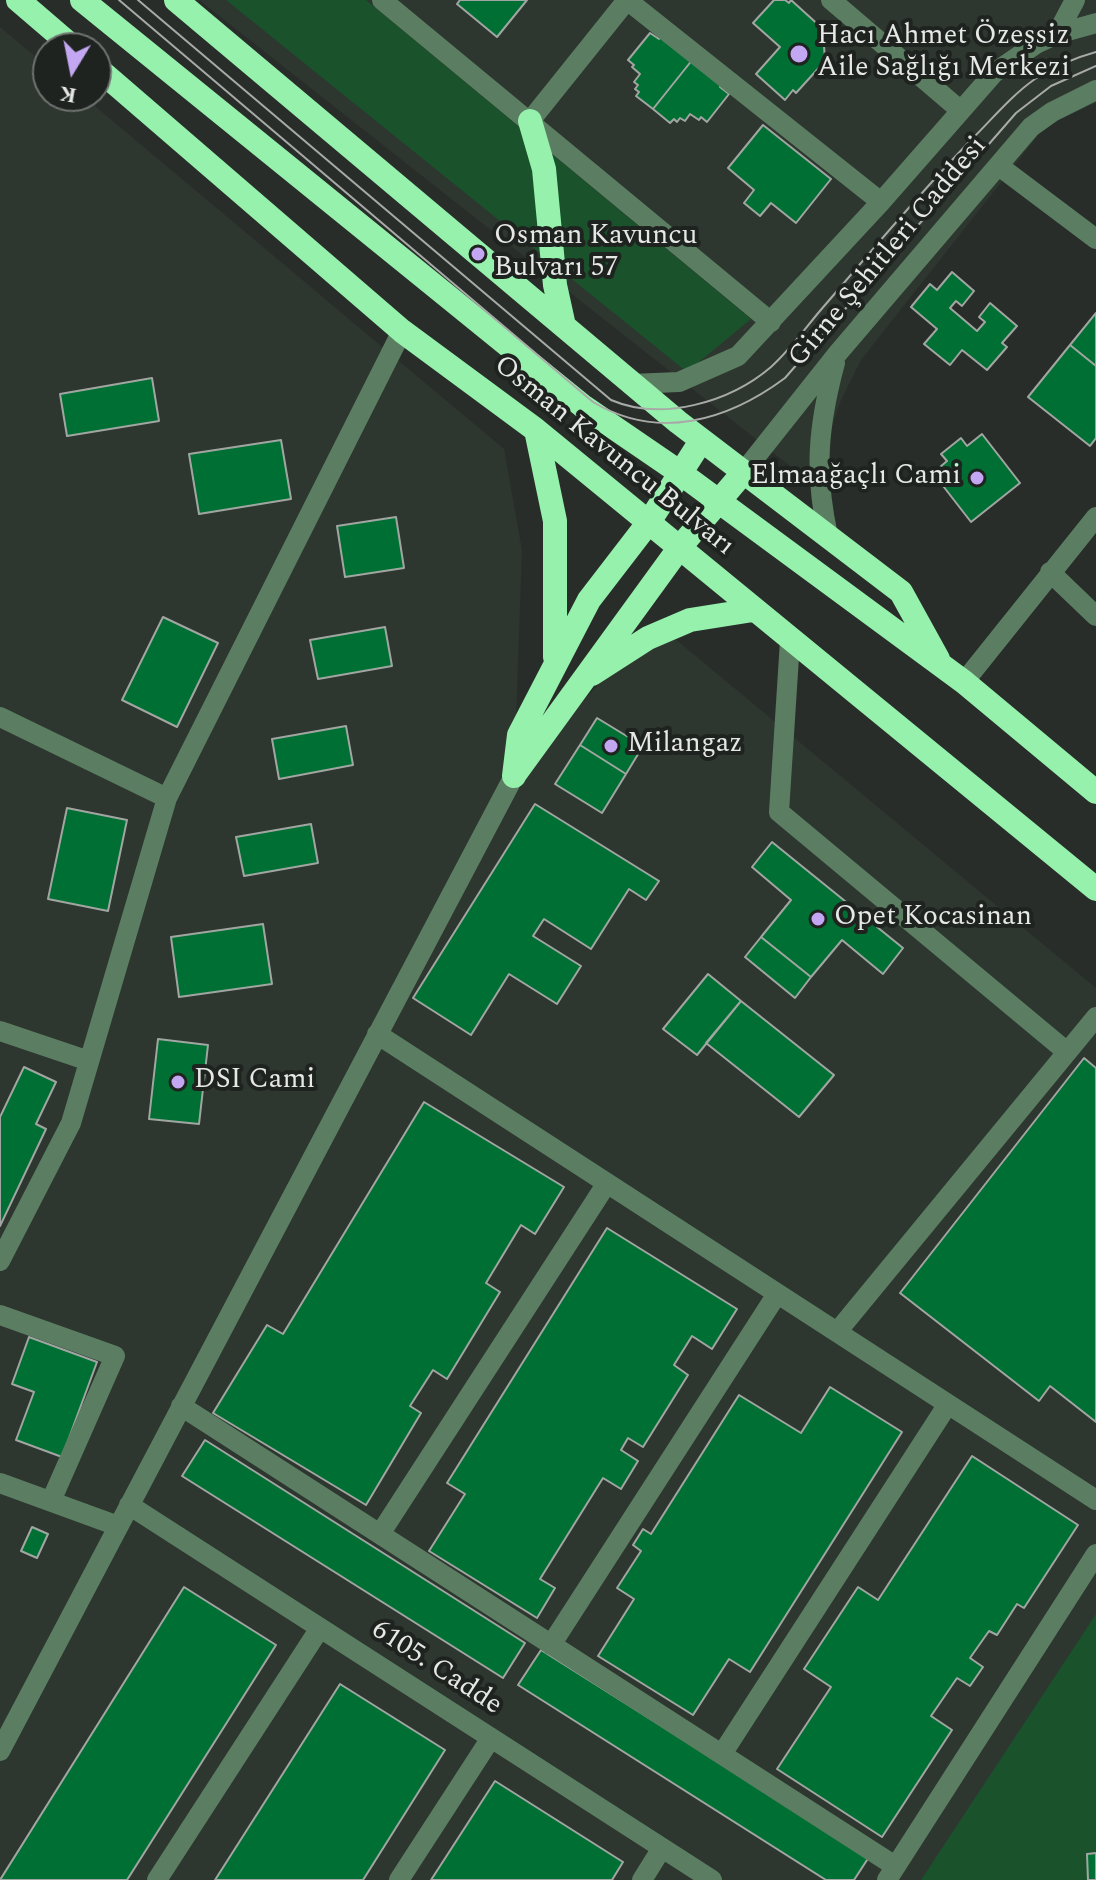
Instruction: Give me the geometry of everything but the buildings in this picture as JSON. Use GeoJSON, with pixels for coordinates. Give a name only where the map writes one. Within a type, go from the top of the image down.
{"type":"FeatureCollection","features":[{"type":"Feature","properties":{"kind":"highway"},"geometry":{"type":"LineString","coordinates":[[18,0],[55,32]]}},
{"type":"Feature","properties":{"kind":"highway","name":"Osman Kavuncu Bulvarı"},"geometry":{"type":"LineString","coordinates":[[82,0],[584,407],[679,472],[964,682],[1096,792]]}},
{"type":"Feature","properties":{"kind":"highway"},"geometry":{"type":"LineString","coordinates":[[176,0],[631,384],[742,474],[901,592],[941,665]]}},
{"type":"Feature","properties":{"kind":"highway","name":"Osman Kavuncu Bulvarı"},"geometry":{"type":"LineString","coordinates":[[112,81],[402,331],[536,430],[1096,889]]}},
{"type":"Feature","properties":{"kind":"highway"},"geometry":{"type":"LineString","coordinates":[[530,121],[544,169],[553,273],[564,326]]}},
{"type":"Feature","properties":{"kind":"highway"},"geometry":{"type":"LineString","coordinates":[[536,430],[555,521],[555,665]]}},
{"type":"Feature","properties":{"kind":"highway"},"geometry":{"type":"LineString","coordinates":[[514,776],[519,735],[589,600],[649,522],[701,441]]}},
{"type":"Feature","properties":{"kind":"highway"},"geometry":{"type":"LineString","coordinates":[[514,776],[680,547],[742,474]]}},
{"type":"Feature","properties":{"kind":"highway"},"geometry":{"type":"LineString","coordinates":[[583,679],[648,638],[690,620],[753,610]]}},
{"type":"Feature","properties":{"kind":"street"},"geometry":{"type":"LineString","coordinates":[[382,0],[771,322]]}},
{"type":"Feature","properties":{"kind":"street"},"geometry":{"type":"LineString","coordinates":[[530,121],[627,0],[881,202]]}},
{"type":"Feature","properties":{"kind":"street"},"geometry":{"type":"LineString","coordinates":[[831,0],[960,110]]}},
{"type":"Feature","properties":{"kind":"street"},"geometry":{"type":"LineString","coordinates":[[1057,34],[1075,0]]}},
{"type":"Feature","properties":{"kind":"street","name":"Girne Şehitleri Caddesi"},"geometry":{"type":"LineString","coordinates":[[631,384],[679,382],[738,356],[881,202],[994,73],[1014,57],[1057,34],[1096,23]]}},
{"type":"Feature","properties":{"kind":"street","name":"Girne Şehitleri Caddesi"},"geometry":{"type":"LineString","coordinates":[[742,474],[838,353],[1031,127],[1052,112],[1096,90]]}},
{"type":"Feature","properties":{"kind":"street"},"geometry":{"type":"LineString","coordinates":[[999,166],[1096,239]]}},
{"type":"Feature","properties":{"kind":"street"},"geometry":{"type":"LineString","coordinates":[[0,1261],[71,1123],[167,798],[402,331]]}},
{"type":"Feature","properties":{"kind":"street"},"geometry":{"type":"LineString","coordinates":[[828,536],[819,498],[820,425],[838,353]]}},
{"type":"Feature","properties":{"kind":"street"},"geometry":{"type":"LineString","coordinates":[[964,682],[1096,517]]}},
{"type":"Feature","properties":{"kind":"street"},"geometry":{"type":"LineString","coordinates":[[1050,572],[1096,616]]}},
{"type":"Feature","properties":{"kind":"street"},"geometry":{"type":"LineString","coordinates":[[790,641],[779,812],[1067,1052]]}},
{"type":"Feature","properties":{"kind":"street"},"geometry":{"type":"LineString","coordinates":[[0,717],[167,798]]}},
{"type":"Feature","properties":{"kind":"street"},"geometry":{"type":"LineString","coordinates":[[0,1751],[514,776]]}},
{"type":"Feature","properties":{"kind":"street"},"geometry":{"type":"LineString","coordinates":[[837,1332],[1096,1017]]}},
{"type":"Feature","properties":{"kind":"street"},"geometry":{"type":"LineString","coordinates":[[0,1031],[89,1061]]}},
{"type":"Feature","properties":{"kind":"street"},"geometry":{"type":"LineString","coordinates":[[377,1034],[1096,1500]]}},
{"type":"Feature","properties":{"kind":"street"},"geometry":{"type":"LineString","coordinates":[[380,1534],[607,1183]]}},
{"type":"Feature","properties":{"kind":"street"},"geometry":{"type":"LineString","coordinates":[[551,1645],[777,1294]]}},
{"type":"Feature","properties":{"kind":"street"},"geometry":{"type":"LineString","coordinates":[[0,1315],[115,1356],[51,1501]]}},
{"type":"Feature","properties":{"kind":"street"},"geometry":{"type":"LineString","coordinates":[[722,1754],[948,1404]]}},
{"type":"Feature","properties":{"kind":"street"},"geometry":{"type":"LineString","coordinates":[[181,1406],[722,1754],[891,1873],[1096,1554]]}},
{"type":"Feature","properties":{"kind":"street"},"geometry":{"type":"LineString","coordinates":[[0,1483],[118,1526]]}},
{"type":"Feature","properties":{"kind":"street","name":"6105. Cadde"},"geometry":{"type":"LineString","coordinates":[[129,1505],[712,1880]]}},
{"type":"Feature","properties":{"kind":"street"},"geometry":{"type":"LineString","coordinates":[[157,1880],[320,1628]]}},
{"type":"Feature","properties":{"kind":"street"},"geometry":{"type":"LineString","coordinates":[[399,1880],[491,1738]]}},
{"type":"Feature","properties":{"kind":"street"},"geometry":{"type":"LineString","coordinates":[[642,1880],[662,1848]]}},
{"type":"Feature","properties":{"kind":"shaded area"},"geometry":{"type":"Polygon","coordinates":[[[199,0],[1096,0],[1096,103],[1061,119],[1040,133],[861,360],[833,423],[828,496],[199,0]]]}},
{"type":"Feature","properties":{"kind":"shaded area"},"geometry":{"type":"Polygon","coordinates":[[[0,27],[32,54],[32,112],[102,112],[504,449],[522,550],[514,775],[656,623],[1096,988],[1096,1880],[0,1880],[0,27]]]}},
{"type":"Feature","properties":{"kind":"green space"},"geometry":{"type":"Polygon","coordinates":[[[226,0],[366,0],[751,319],[687,372],[226,0]]]}},
{"type":"Feature","properties":{"kind":"green space"},"geometry":{"type":"Polygon","coordinates":[[[1096,1614],[1096,1880],[921,1880],[1096,1614]]]}},
{"type":"Feature","properties":{"kind":"tram line"},"geometry":{"type":"LineString","coordinates":[[119,0],[593,402],[642,421],[667,423],[716,415],[763,393],[785,378],[1016,113],[1051,86],[1096,66]]}},
{"type":"Feature","properties":{"kind":"tram line"},"geometry":{"type":"LineString","coordinates":[[138,0],[611,400],[652,409],[695,405],[716,399],[771,367],[914,202],[1011,99],[1049,71],[1096,52]]}},
{"type":"Feature","properties":{"kind":"place","name":"Hacı Ahmet Özeşsiz Aile Sağlığı Merkezi"},"geometry":{"type":"Point","coordinates":[799,54]}},
{"type":"Feature","properties":{"kind":"place","name":"Osman Kavuncu Bulvarı 57"},"geometry":{"type":"Point","coordinates":[478,254]}},
{"type":"Feature","properties":{"kind":"place","name":"Elmaağaçlı Cami"},"geometry":{"type":"Point","coordinates":[977,478]}},
{"type":"Feature","properties":{"kind":"place","name":"Milangaz"},"geometry":{"type":"Point","coordinates":[611,746]}},
{"type":"Feature","properties":{"kind":"place","name":"Opet Kocasinan"},"geometry":{"type":"Point","coordinates":[818,919]}},
{"type":"Feature","properties":{"kind":"place","name":"DSI Cami"},"geometry":{"type":"Point","coordinates":[178,1082]}}]}
